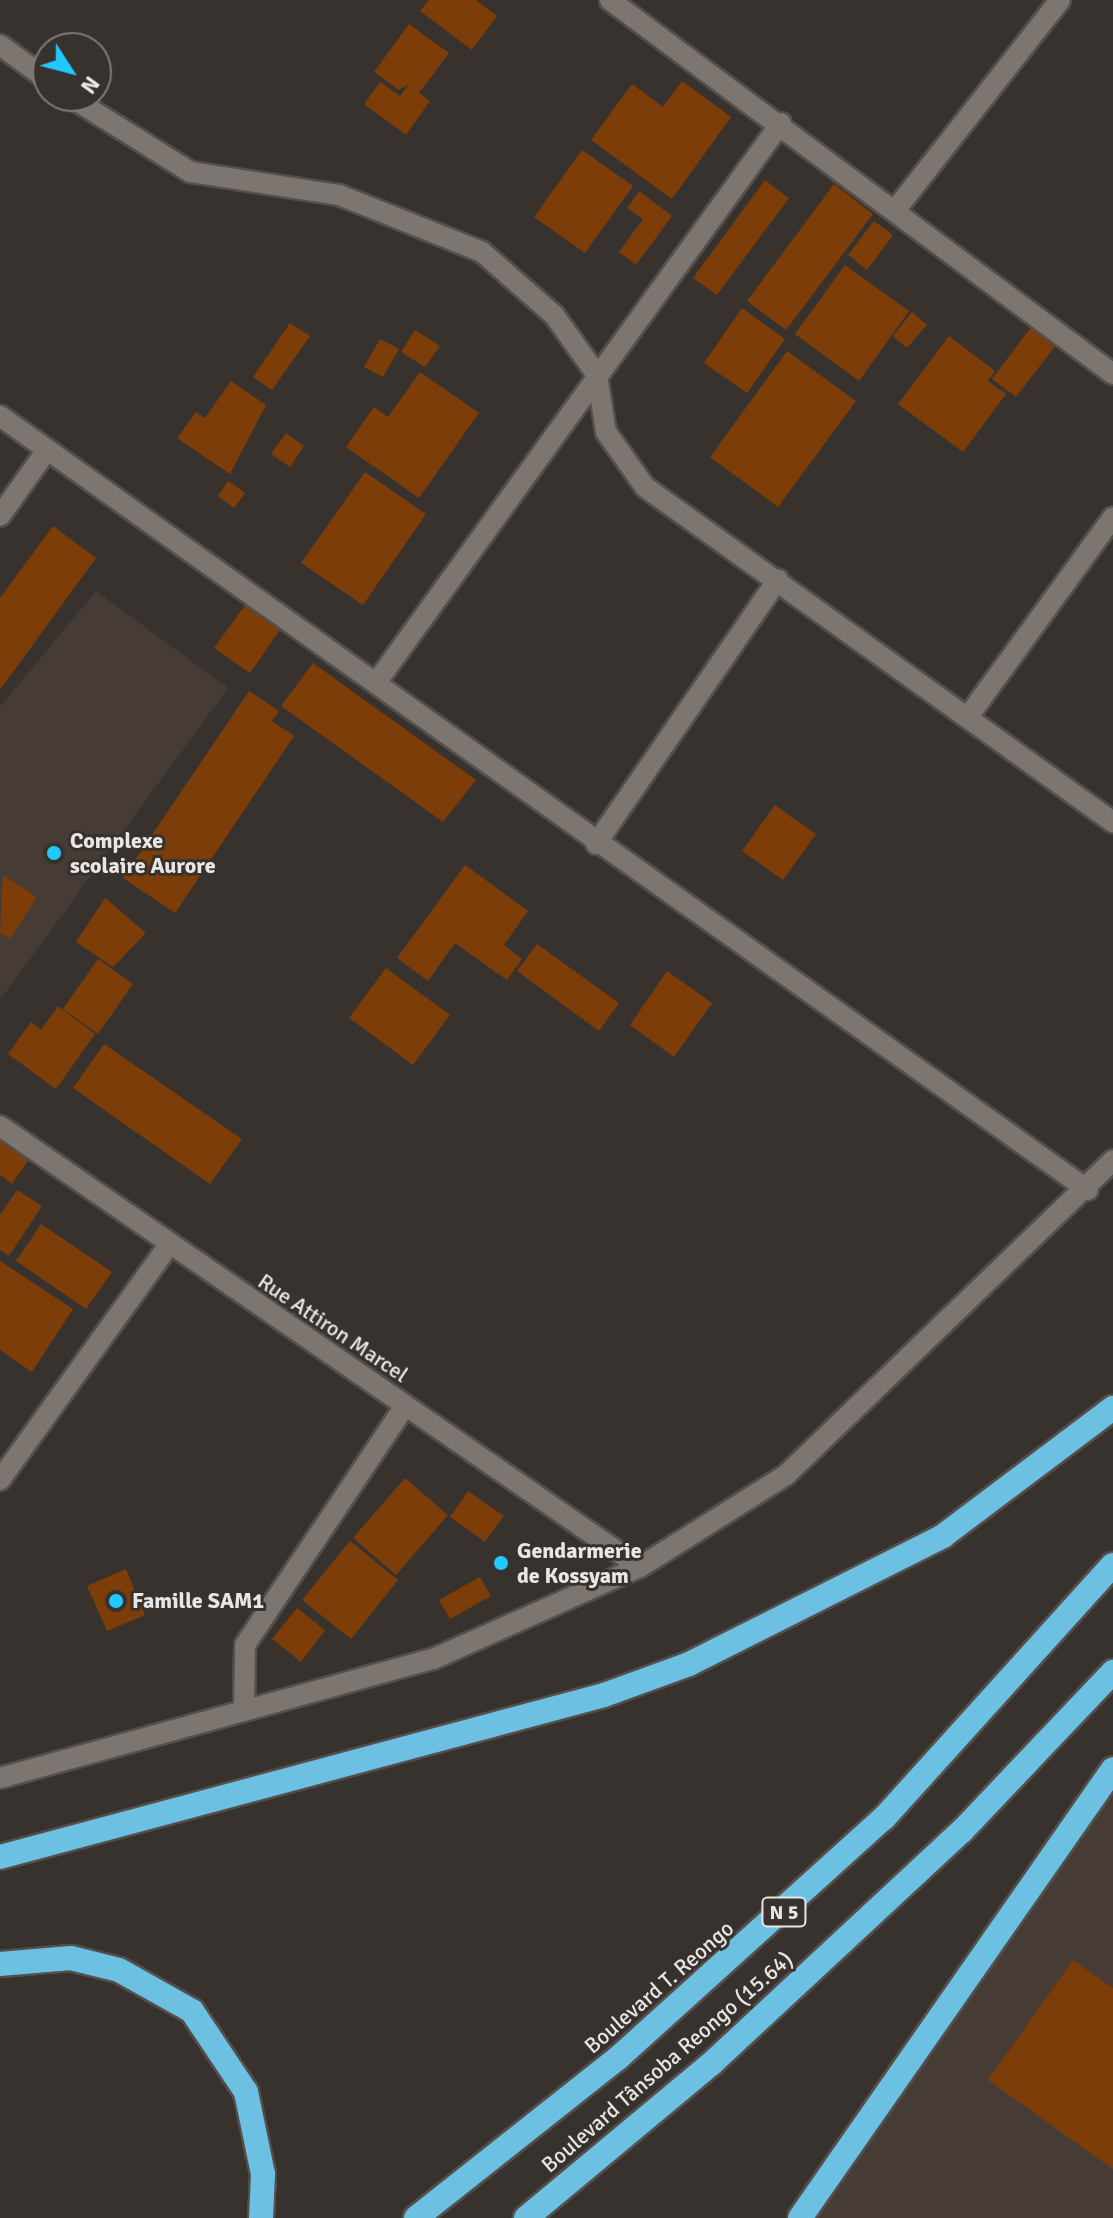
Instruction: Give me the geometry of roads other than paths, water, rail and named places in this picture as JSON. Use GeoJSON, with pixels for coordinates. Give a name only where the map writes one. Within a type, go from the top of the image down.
{"type":"FeatureCollection","features":[{"type":"Feature","properties":{"kind":"highway"},"geometry":{"type":"LineString","coordinates":[[0,1857],[604,1695],[689,1664],[943,1536],[1113,1408]]}},
{"type":"Feature","properties":{"kind":"highway","name":"Boulevard T. Reongo"},"geometry":{"type":"LineString","coordinates":[[416,2218],[618,2058],[850,1850],[982,1718],[1113,1565]]}},
{"type":"Feature","properties":{"kind":"highway","name":"Boulevard Tânsoba Reongo (15.64)"},"geometry":{"type":"LineString","coordinates":[[526,2218],[712,2063],[961,1832],[1113,1672]]}},
{"type":"Feature","properties":{"kind":"highway"},"geometry":{"type":"LineString","coordinates":[[800,2218],[1113,1769]]}},
{"type":"Feature","properties":{"kind":"highway"},"geometry":{"type":"LineString","coordinates":[[0,1964],[71,1958],[119,1970],[192,2011],[246,2092],[263,2174],[261,2218]]}},
{"type":"Feature","properties":{"kind":"street"},"geometry":{"type":"LineString","coordinates":[[610,0],[897,208],[1113,374]]}},
{"type":"Feature","properties":{"kind":"street"},"geometry":{"type":"LineString","coordinates":[[897,208],[1060,0]]}},
{"type":"Feature","properties":{"kind":"street"},"geometry":{"type":"LineString","coordinates":[[0,45],[32,68]]}},
{"type":"Feature","properties":{"kind":"street"},"geometry":{"type":"LineString","coordinates":[[94,112],[190,172],[339,195],[482,252],[554,315],[597,375],[606,432],[645,487],[970,714],[1113,822]]}},
{"type":"Feature","properties":{"kind":"street"},"geometry":{"type":"LineString","coordinates":[[376,683],[781,123]]}},
{"type":"Feature","properties":{"kind":"street"},"geometry":{"type":"LineString","coordinates":[[0,416],[376,683],[596,844],[1088,1190]]}},
{"type":"Feature","properties":{"kind":"street"},"geometry":{"type":"LineString","coordinates":[[0,516],[47,450]]}},
{"type":"Feature","properties":{"kind":"street"},"geometry":{"type":"LineString","coordinates":[[970,714],[1113,517]]}},
{"type":"Feature","properties":{"kind":"street"},"geometry":{"type":"LineString","coordinates":[[596,844],[778,579]]}},
{"type":"Feature","properties":{"kind":"street","name":"Rue Attiron Marcel"},"geometry":{"type":"LineString","coordinates":[[0,1126],[640,1567]]}},
{"type":"Feature","properties":{"kind":"street"},"geometry":{"type":"LineString","coordinates":[[0,1778],[433,1659],[640,1567],[786,1475],[1088,1190],[1113,1160]]}},
{"type":"Feature","properties":{"kind":"street"},"geometry":{"type":"LineString","coordinates":[[0,1480],[169,1245]]}},
{"type":"Feature","properties":{"kind":"street"},"geometry":{"type":"LineString","coordinates":[[244,1711],[245,1645],[405,1406]]}},
{"type":"Feature","properties":{"kind":"place","name":"Complexe scolaire Aurore"},"geometry":{"type":"Point","coordinates":[54,853]}},
{"type":"Feature","properties":{"kind":"place","name":"Gendarmerie de Kossyam"},"geometry":{"type":"Point","coordinates":[501,1563]}},
{"type":"Feature","properties":{"kind":"place","name":"Famille SAM1"},"geometry":{"type":"Point","coordinates":[116,1601]}}]}
